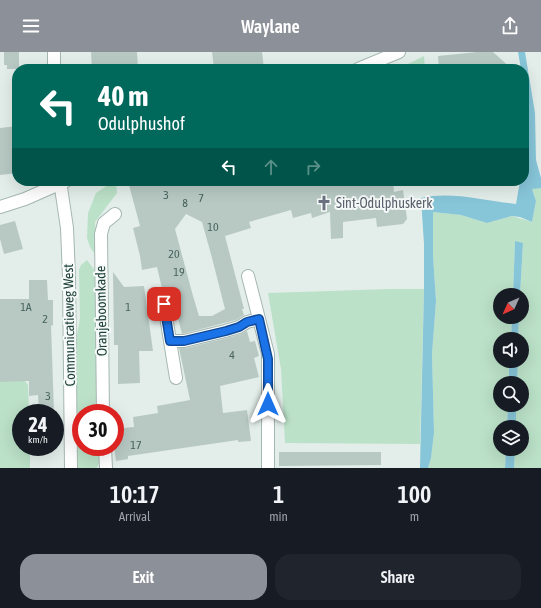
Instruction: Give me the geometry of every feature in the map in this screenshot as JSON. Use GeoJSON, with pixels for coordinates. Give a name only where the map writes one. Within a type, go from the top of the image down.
{"type":"FeatureCollection","features":[{"type":"Feature","properties":{"kind":"street"},"geometry":{"type":"LineString","coordinates":[[54,52],[54,64]]}},
{"type":"Feature","properties":{"kind":"street"},"geometry":{"type":"LineString","coordinates":[[370,64],[399,52]]}},
{"type":"Feature","properties":{"kind":"street"},"geometry":{"type":"LineString","coordinates":[[0,207],[25,199],[53,186]]}},
{"type":"Feature","properties":{"kind":"street","name":"Communicatieweg West"},"geometry":{"type":"LineString","coordinates":[[62,186],[67,228],[69,278],[71,468]]}},
{"type":"Feature","properties":{"kind":"street","name":"Oranjeboomkade"},"geometry":{"type":"LineString","coordinates":[[103,404],[101,234],[104,223],[115,214]]}},
{"type":"Feature","properties":{"kind":"street"},"geometry":{"type":"LineString","coordinates":[[248,276],[268,359],[268,468]]}},
{"type":"Feature","properties":{"kind":"street"},"geometry":{"type":"LineString","coordinates":[[164,304],[176,378]]}},
{"type":"Feature","properties":{"kind":"street"},"geometry":{"type":"LineString","coordinates":[[170,341],[184,341],[226,331],[239,327],[247,322],[259,319]]}},
{"type":"Feature","properties":{"kind":"street"},"geometry":{"type":"LineString","coordinates":[[105,456],[106,468]]}},
{"type":"Feature","properties":{"kind":"green space"},"geometry":{"type":"Polygon","coordinates":[[[424,56],[425,64],[408,64],[424,56]]]}},
{"type":"Feature","properties":{"kind":"green space"},"geometry":{"type":"Polygon","coordinates":[[[106,186],[116,186],[117,193],[95,222],[97,257],[90,247],[87,238],[88,213],[96,193],[106,186]]]}},
{"type":"Feature","properties":{"kind":"green space"},"geometry":{"type":"Polygon","coordinates":[[[536,187],[541,188],[541,468],[514,468],[515,456],[529,456],[529,420],[516,420],[516,412],[529,412],[529,376],[517,376],[518,368],[529,368],[529,332],[518,332],[519,324],[529,324],[529,288],[520,288],[523,244],[515,241],[513,288],[493,288],[493,324],[512,324],[511,332],[493,332],[493,368],[509,368],[509,376],[493,376],[493,412],[508,412],[507,420],[493,420],[493,456],[506,456],[505,468],[428,468],[431,458],[434,433],[432,354],[436,301],[433,256],[433,212],[461,215],[487,223],[512,216],[532,222],[536,201],[532,189],[536,187]]]}},
{"type":"Feature","properties":{"kind":"green space"},"geometry":{"type":"Polygon","coordinates":[[[87,260],[96,272],[99,404],[77,404],[76,339],[80,319],[79,270],[81,265],[87,260]]]}},
{"type":"Feature","properties":{"kind":"green space"},"geometry":{"type":"Polygon","coordinates":[[[424,289],[420,444],[285,443],[281,369],[268,293],[424,289]]]}},
{"type":"Feature","properties":{"kind":"green space"},"geometry":{"type":"Polygon","coordinates":[[[24,380],[28,385],[29,404],[12,404],[12,456],[30,456],[30,468],[0,468],[0,381],[24,380]]]}},
{"type":"Feature","properties":{"kind":"green space"},"geometry":{"type":"Polygon","coordinates":[[[78,456],[100,456],[100,461],[97,468],[78,468],[78,456]]]}},
{"type":"Feature","properties":{"kind":"water"},"geometry":{"type":"Polygon","coordinates":[[[518,52],[525,52],[527,64],[520,64],[518,52]]]}},
{"type":"Feature","properties":{"kind":"water"},"geometry":{"type":"Polygon","coordinates":[[[529,76],[535,113],[536,160],[541,178],[541,188],[532,189],[536,201],[532,222],[520,217],[512,216],[487,223],[461,215],[433,212],[433,256],[436,301],[432,354],[434,433],[431,458],[428,468],[420,468],[424,289],[424,244],[421,198],[433,196],[457,196],[516,204],[519,186],[529,186],[529,76]]]}},
{"type":"Feature","properties":{"kind":"water"},"geometry":{"type":"Polygon","coordinates":[[[515,241],[523,243],[520,288],[513,288],[515,241]]]}},
{"type":"Feature","properties":{"kind":"water"},"geometry":{"type":"Polygon","coordinates":[[[512,324],[519,324],[518,332],[511,332],[512,324]]]}},
{"type":"Feature","properties":{"kind":"water"},"geometry":{"type":"Polygon","coordinates":[[[509,368],[518,368],[517,376],[509,376],[509,368]]]}},
{"type":"Feature","properties":{"kind":"water"},"geometry":{"type":"Polygon","coordinates":[[[508,412],[516,412],[516,420],[507,420],[508,412]]]}},
{"type":"Feature","properties":{"kind":"water"},"geometry":{"type":"Polygon","coordinates":[[[506,456],[515,456],[514,468],[505,468],[506,456]]]}},
{"type":"Feature","properties":{"kind":"building"},"geometry":{"type":"Polygon","coordinates":[[[4,52],[19,52],[19,64],[12,64],[12,69],[7,69],[7,65],[4,65],[4,52]]]}},
{"type":"Feature","properties":{"kind":"building"},"geometry":{"type":"Polygon","coordinates":[[[91,52],[137,52],[138,64],[92,64],[91,52]]]}},
{"type":"Feature","properties":{"kind":"building"},"geometry":{"type":"Polygon","coordinates":[[[212,52],[262,52],[263,64],[214,64],[212,52]]]}},
{"type":"Feature","properties":{"kind":"building"},"geometry":{"type":"Polygon","coordinates":[[[493,52],[506,64],[439,64],[438,56],[493,52]]]}},
{"type":"Feature","properties":{"kind":"building"},"geometry":{"type":"Polygon","coordinates":[[[12,127],[12,174],[0,175],[0,128],[12,127]]]}},
{"type":"Feature","properties":{"kind":"building"},"geometry":{"type":"Polygon","coordinates":[[[129,186],[393,186],[394,192],[403,190],[407,219],[403,224],[377,227],[376,218],[343,222],[343,238],[331,239],[330,212],[312,218],[311,213],[293,218],[291,210],[249,222],[251,228],[225,236],[244,309],[242,309],[244,315],[236,320],[182,334],[174,303],[171,303],[170,299],[164,297],[157,267],[142,270],[133,228],[140,226],[129,186]],[[186,214],[175,229],[199,316],[212,316],[225,309],[202,222],[186,214]]]}},
{"type":"Feature","properties":{"kind":"building"},"geometry":{"type":"Polygon","coordinates":[[[15,221],[23,249],[4,254],[0,239],[0,225],[15,221]]]}},
{"type":"Feature","properties":{"kind":"building"},"geometry":{"type":"Polygon","coordinates":[[[113,272],[124,287],[144,286],[153,351],[139,351],[140,383],[118,384],[118,345],[114,345],[113,272]]]}},
{"type":"Feature","properties":{"kind":"building"},"geometry":{"type":"Polygon","coordinates":[[[29,280],[47,280],[48,300],[53,300],[53,326],[51,325],[54,404],[38,404],[38,395],[29,396],[29,381],[0,382],[0,299],[29,299],[29,280]]]}},
{"type":"Feature","properties":{"kind":"building"},"geometry":{"type":"Polygon","coordinates":[[[247,331],[250,342],[255,341],[259,356],[254,358],[259,377],[220,386],[223,413],[247,410],[251,441],[238,442],[238,440],[128,456],[128,459],[116,461],[115,456],[124,456],[124,428],[134,427],[133,417],[158,413],[157,406],[190,400],[179,348],[186,348],[241,334],[247,331]]]}},
{"type":"Feature","properties":{"kind":"building"},"geometry":{"type":"Polygon","coordinates":[[[279,452],[381,452],[381,465],[279,466],[279,452]]]}},
{"type":"Feature","properties":{"kind":"place","name":"Sint-Odulphuskerk"},"geometry":{"type":"Point","coordinates":[324,203]}},
{"type":"Feature","properties":{"kind":"route"},"geometry":{"type":"LineString","coordinates":[[164,304],[170,341],[184,341],[226,331],[239,327],[247,322],[259,319],[268,354],[268,404]]}}]}
